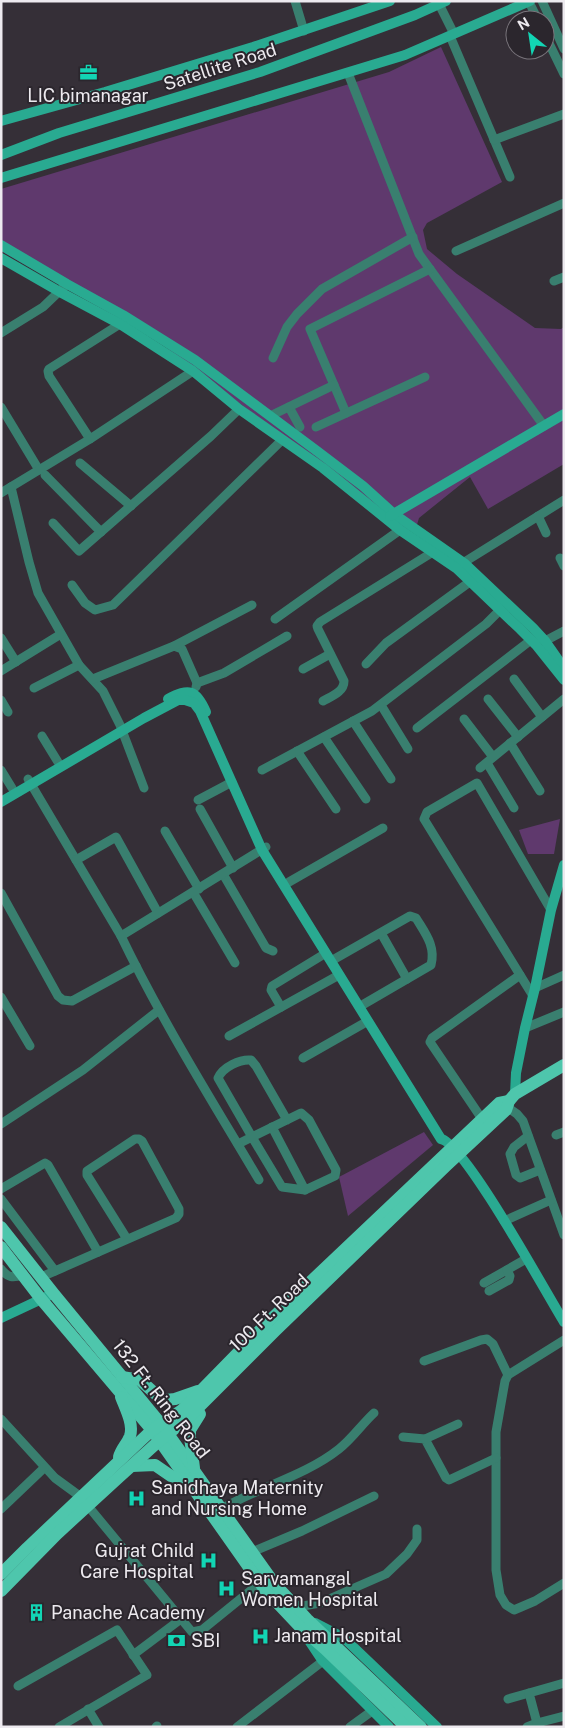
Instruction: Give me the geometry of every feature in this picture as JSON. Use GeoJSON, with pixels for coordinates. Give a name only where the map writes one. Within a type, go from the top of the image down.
{"type":"FeatureCollection","features":[{"type":"Feature","properties":{"kind":"main road","name":"100 Ft. Road"},"geometry":{"type":"LineString","coordinates":[[1,1591],[58,1534],[84,1501],[132,1466],[202,1404],[453,1147],[506,1110],[511,1101],[564,1065]]}},
{"type":"Feature","properties":{"kind":"main road"},"geometry":{"type":"LineString","coordinates":[[1,1574],[84,1501],[118,1462],[156,1427],[182,1410],[268,1322],[499,1103],[511,1101]]}},
{"type":"Feature","properties":{"kind":"main road","name":"132 Ft. Ring Road"},"geometry":{"type":"LineString","coordinates":[[1,1227],[122,1377],[190,1475],[260,1583],[304,1623]]}},
{"type":"Feature","properties":{"kind":"main road","name":"132 Ft. Ring Road"},"geometry":{"type":"LineString","coordinates":[[1,1246],[42,1299],[119,1391],[156,1427]]}},
{"type":"Feature","properties":{"kind":"main road"},"geometry":{"type":"LineString","coordinates":[[122,1377],[140,1380],[153,1393],[166,1400],[175,1400],[202,1390]]}},
{"type":"Feature","properties":{"kind":"main road"},"geometry":{"type":"LineString","coordinates":[[118,1462],[121,1448],[130,1433],[130,1426],[119,1391]]}},
{"type":"Feature","properties":{"kind":"main road"},"geometry":{"type":"LineString","coordinates":[[132,1466],[155,1465],[172,1476],[190,1475],[190,1430],[200,1417],[202,1404]]}},
{"type":"Feature","properties":{"kind":"main road","name":"132 Ft. Ring Road"},"geometry":{"type":"LineString","coordinates":[[190,1475],[221,1509],[274,1582],[297,1607],[304,1623]]}},
{"type":"Feature","properties":{"kind":"main road"},"geometry":{"type":"LineString","coordinates":[[304,1623],[327,1651],[406,1727]]}},
{"type":"Feature","properties":{"kind":"main road"},"geometry":{"type":"LineString","coordinates":[[327,1651],[421,1727]]}},
{"type":"Feature","properties":{"kind":"street"},"geometry":{"type":"LineString","coordinates":[[295,1],[304,31]]}},
{"type":"Feature","properties":{"kind":"street","name":"Satellite Road"},"geometry":{"type":"LineString","coordinates":[[1,121],[105,92],[304,31],[390,1]]}},
{"type":"Feature","properties":{"kind":"street"},"geometry":{"type":"LineString","coordinates":[[542,1],[564,49]]}},
{"type":"Feature","properties":{"kind":"street"},"geometry":{"type":"LineString","coordinates":[[1,178],[405,55],[530,2]]}},
{"type":"Feature","properties":{"kind":"street"},"geometry":{"type":"LineString","coordinates":[[442,3],[452,35],[510,177]]}},
{"type":"Feature","properties":{"kind":"street","name":"Satellite Road"},"geometry":{"type":"LineString","coordinates":[[1,155],[59,133],[260,72],[415,15],[442,3]]}},
{"type":"Feature","properties":{"kind":"street"},"geometry":{"type":"LineString","coordinates":[[555,56],[564,74]]}},
{"type":"Feature","properties":{"kind":"street"},"geometry":{"type":"LineString","coordinates":[[348,73],[419,254],[544,426]]}},
{"type":"Feature","properties":{"kind":"street"},"geometry":{"type":"LineString","coordinates":[[494,140],[564,114]]}},
{"type":"Feature","properties":{"kind":"street"},"geometry":{"type":"LineString","coordinates":[[456,251],[564,203]]}},
{"type":"Feature","properties":{"kind":"street"},"geometry":{"type":"LineString","coordinates":[[273,358],[287,327],[322,289],[413,237]]}},
{"type":"Feature","properties":{"kind":"street"},"geometry":{"type":"LineString","coordinates":[[1,245],[63,288],[193,371],[239,409],[460,565],[500,596],[545,641],[564,668]]}},
{"type":"Feature","properties":{"kind":"street"},"geometry":{"type":"LineString","coordinates":[[1,258],[123,315],[188,355],[270,416],[363,486],[400,530],[433,552],[460,565],[471,581],[531,640],[564,680]]}},
{"type":"Feature","properties":{"kind":"street"},"geometry":{"type":"LineString","coordinates":[[346,413],[310,329],[430,269]]}},
{"type":"Feature","properties":{"kind":"street"},"geometry":{"type":"LineString","coordinates":[[554,281],[564,277]]}},
{"type":"Feature","properties":{"kind":"street"},"geometry":{"type":"LineString","coordinates":[[1,333],[44,307],[63,288]]}},
{"type":"Feature","properties":{"kind":"street"},"geometry":{"type":"LineString","coordinates":[[90,439],[49,376],[48,371],[49,368],[120,324]]}},
{"type":"Feature","properties":{"kind":"street"},"geometry":{"type":"LineString","coordinates":[[1,493],[42,472],[193,371]]}},
{"type":"Feature","properties":{"kind":"street"},"geometry":{"type":"LineString","coordinates":[[316,427],[425,377]]}},
{"type":"Feature","properties":{"kind":"street"},"geometry":{"type":"LineString","coordinates":[[270,416],[334,385]]}},
{"type":"Feature","properties":{"kind":"street"},"geometry":{"type":"LineString","coordinates":[[1,407],[42,472],[101,532]]}},
{"type":"Feature","properties":{"kind":"street"},"geometry":{"type":"LineString","coordinates":[[289,407],[300,427]]}},
{"type":"Feature","properties":{"kind":"street"},"geometry":{"type":"LineString","coordinates":[[53,523],[79,551],[239,409]]}},
{"type":"Feature","properties":{"kind":"street"},"geometry":{"type":"LineString","coordinates":[[390,516],[564,414]]}},
{"type":"Feature","properties":{"kind":"street"},"geometry":{"type":"LineString","coordinates":[[72,585],[85,603],[95,610],[113,605],[282,440]]}},
{"type":"Feature","properties":{"kind":"street"},"geometry":{"type":"LineString","coordinates":[[80,463],[130,506]]}},
{"type":"Feature","properties":{"kind":"street"},"geometry":{"type":"LineString","coordinates":[[11,487],[28,562],[38,593],[79,665],[103,691],[121,728],[144,788]]}},
{"type":"Feature","properties":{"kind":"street"},"geometry":{"type":"LineString","coordinates":[[460,565],[564,500]]}},
{"type":"Feature","properties":{"kind":"street"},"geometry":{"type":"LineString","coordinates":[[538,516],[546,533]]}},
{"type":"Feature","properties":{"kind":"street"},"geometry":{"type":"LineString","coordinates":[[275,620],[400,530]]}},
{"type":"Feature","properties":{"kind":"street"},"geometry":{"type":"LineString","coordinates":[[323,701],[341,690],[344,686],[344,681],[317,626],[320,622],[433,552]]}},
{"type":"Feature","properties":{"kind":"street"},"geometry":{"type":"LineString","coordinates":[[366,664],[386,643],[471,581]]}},
{"type":"Feature","properties":{"kind":"street"},"geometry":{"type":"LineString","coordinates":[[93,679],[174,646],[252,605]]}},
{"type":"Feature","properties":{"kind":"street"},"geometry":{"type":"LineString","coordinates":[[262,770],[381,705],[486,624],[500,610]]}},
{"type":"Feature","properties":{"kind":"street"},"geometry":{"type":"LineString","coordinates":[[545,641],[564,631]]}},
{"type":"Feature","properties":{"kind":"street"},"geometry":{"type":"LineString","coordinates":[[1,671],[60,634]]}},
{"type":"Feature","properties":{"kind":"street"},"geometry":{"type":"LineString","coordinates":[[197,683],[224,673],[287,636]]}},
{"type":"Feature","properties":{"kind":"street"},"geometry":{"type":"LineString","coordinates":[[1,638],[16,662]]}},
{"type":"Feature","properties":{"kind":"street"},"geometry":{"type":"LineString","coordinates":[[417,728],[531,640]]}},
{"type":"Feature","properties":{"kind":"street"},"geometry":{"type":"LineString","coordinates":[[174,646],[182,650],[197,683],[195,694]]}},
{"type":"Feature","properties":{"kind":"street"},"geometry":{"type":"LineString","coordinates":[[303,669],[330,654]]}},
{"type":"Feature","properties":{"kind":"street"},"geometry":{"type":"LineString","coordinates":[[34,688],[79,665]]}},
{"type":"Feature","properties":{"kind":"street"},"geometry":{"type":"LineString","coordinates":[[514,679],[542,717]]}},
{"type":"Feature","properties":{"kind":"street"},"geometry":{"type":"LineString","coordinates":[[1,795],[12,788],[30,782],[182,692],[192,692],[195,694],[200,698],[264,848],[289,882],[339,975],[441,1139],[453,1147]]}},
{"type":"Feature","properties":{"kind":"street"},"geometry":{"type":"LineString","coordinates":[[487,763],[564,699]]}},
{"type":"Feature","properties":{"kind":"street"},"geometry":{"type":"LineString","coordinates":[[1,700],[8,712]]}},
{"type":"Feature","properties":{"kind":"street"},"geometry":{"type":"LineString","coordinates":[[1,802],[58,762],[121,728],[178,700],[194,703],[200,711],[264,848],[331,957],[364,1004],[453,1147],[489,1196],[564,1322]]}},
{"type":"Feature","properties":{"kind":"street"},"geometry":{"type":"LineString","coordinates":[[488,700],[514,740],[540,791]]}},
{"type":"Feature","properties":{"kind":"street"},"geometry":{"type":"LineString","coordinates":[[381,705],[408,749]]}},
{"type":"Feature","properties":{"kind":"street"},"geometry":{"type":"LineString","coordinates":[[464,719],[514,808]]}},
{"type":"Feature","properties":{"kind":"street"},"geometry":{"type":"LineString","coordinates":[[353,721],[391,779]]}},
{"type":"Feature","properties":{"kind":"street"},"geometry":{"type":"LineString","coordinates":[[42,736],[58,762]]}},
{"type":"Feature","properties":{"kind":"street"},"geometry":{"type":"LineString","coordinates":[[324,736],[366,799]]}},
{"type":"Feature","properties":{"kind":"street"},"geometry":{"type":"LineString","coordinates":[[297,751],[336,809]]}},
{"type":"Feature","properties":{"kind":"street"},"geometry":{"type":"LineString","coordinates":[[1,770],[12,788]]}},
{"type":"Feature","properties":{"kind":"street"},"geometry":{"type":"LineString","coordinates":[[30,782],[121,936],[159,1010],[192,1068],[259,1180]]}},
{"type":"Feature","properties":{"kind":"street"},"geometry":{"type":"LineString","coordinates":[[232,782],[199,805],[232,868]]}},
{"type":"Feature","properties":{"kind":"street"},"geometry":{"type":"LineString","coordinates":[[534,992],[520,975],[424,819],[427,812],[477,783],[551,910]]}},
{"type":"Feature","properties":{"kind":"street"},"geometry":{"type":"LineString","coordinates":[[289,882],[383,828]]}},
{"type":"Feature","properties":{"kind":"street"},"geometry":{"type":"LineString","coordinates":[[165,831],[235,963]]}},
{"type":"Feature","properties":{"kind":"street"},"geometry":{"type":"LineString","coordinates":[[76,860],[116,837],[158,913]]}},
{"type":"Feature","properties":{"kind":"street"},"geometry":{"type":"LineString","coordinates":[[121,936],[264,848]]}},
{"type":"Feature","properties":{"kind":"street"},"geometry":{"type":"LineString","coordinates":[[564,865],[551,910],[534,992],[524,1028],[511,1101],[528,1136],[564,1235]]}},
{"type":"Feature","properties":{"kind":"street"},"geometry":{"type":"LineString","coordinates":[[223,874],[266,948],[273,951]]}},
{"type":"Feature","properties":{"kind":"street"},"geometry":{"type":"LineString","coordinates":[[1,893],[58,996],[63,1000],[72,1002],[136,966]]}},
{"type":"Feature","properties":{"kind":"street"},"geometry":{"type":"LineString","coordinates":[[281,1008],[271,990],[272,986],[381,933],[410,916],[414,916],[432,946],[434,956],[432,965],[364,1004]]}},
{"type":"Feature","properties":{"kind":"street"},"geometry":{"type":"LineString","coordinates":[[381,933],[407,979]]}},
{"type":"Feature","properties":{"kind":"street"},"geometry":{"type":"LineString","coordinates":[[229,1036],[339,975]]}},
{"type":"Feature","properties":{"kind":"street"},"geometry":{"type":"LineString","coordinates":[[482,1119],[430,1042],[432,1038],[520,975]]}},
{"type":"Feature","properties":{"kind":"street"},"geometry":{"type":"LineString","coordinates":[[534,992],[564,975]]}},
{"type":"Feature","properties":{"kind":"street"},"geometry":{"type":"LineString","coordinates":[[1,997],[30,1046]]}},
{"type":"Feature","properties":{"kind":"street"},"geometry":{"type":"LineString","coordinates":[[1,1124],[83,1070],[159,1010]]}},
{"type":"Feature","properties":{"kind":"street"},"geometry":{"type":"LineString","coordinates":[[1,1018],[10,1012]]}},
{"type":"Feature","properties":{"kind":"street"},"geometry":{"type":"LineString","coordinates":[[524,1028],[564,1012]]}},
{"type":"Feature","properties":{"kind":"street"},"geometry":{"type":"LineString","coordinates":[[303,1058],[368,1021]]}},
{"type":"Feature","properties":{"kind":"street"},"geometry":{"type":"LineString","coordinates":[[238,1144],[252,1137],[286,1120],[301,1113],[309,1120],[336,1170],[335,1176],[305,1190],[282,1187],[252,1137],[218,1078],[220,1072],[243,1059],[251,1060],[286,1120]]}},
{"type":"Feature","properties":{"kind":"street"},"geometry":{"type":"LineString","coordinates":[[272,1127],[305,1190]]}},
{"type":"Feature","properties":{"kind":"street"},"geometry":{"type":"LineString","coordinates":[[528,1136],[511,1150],[510,1154],[516,1175],[520,1178],[540,1170]]}},
{"type":"Feature","properties":{"kind":"street"},"geometry":{"type":"LineString","coordinates":[[41,1277],[176,1218],[179,1214],[142,1141],[139,1139],[135,1139],[87,1171],[87,1175],[127,1239]]}},
{"type":"Feature","properties":{"kind":"street"},"geometry":{"type":"LineString","coordinates":[[1,1189],[46,1163],[98,1252]]}},
{"type":"Feature","properties":{"kind":"street"},"geometry":{"type":"LineString","coordinates":[[1,1199],[55,1271]]}},
{"type":"Feature","properties":{"kind":"street"},"geometry":{"type":"LineString","coordinates":[[504,1221],[551,1200]]}},
{"type":"Feature","properties":{"kind":"street"},"geometry":{"type":"LineString","coordinates":[[487,1287],[507,1270],[526,1259]]}},
{"type":"Feature","properties":{"kind":"street"},"geometry":{"type":"LineString","coordinates":[[1,1269],[6,1276],[23,1275]]}},
{"type":"Feature","properties":{"kind":"street"},"geometry":{"type":"LineString","coordinates":[[1,1318],[54,1294]]}},
{"type":"Feature","properties":{"kind":"street"},"geometry":{"type":"LineString","coordinates":[[424,1361],[487,1339],[493,1344],[508,1375]]}},
{"type":"Feature","properties":{"kind":"street"},"geometry":{"type":"LineString","coordinates":[[564,1340],[508,1375],[505,1381],[496,1432],[496,1570],[500,1595],[506,1606],[514,1610],[535,1601],[564,1583]]}},
{"type":"Feature","properties":{"kind":"street"},"geometry":{"type":"LineString","coordinates":[[221,1509],[240,1498],[310,1468],[340,1449],[374,1413]]}},
{"type":"Feature","properties":{"kind":"street"},"geometry":{"type":"LineString","coordinates":[[1,1419],[44,1468],[84,1501],[192,1632],[202,1630],[260,1583]]}},
{"type":"Feature","properties":{"kind":"street"},"geometry":{"type":"LineString","coordinates":[[402,1437],[425,1439],[458,1424]]}},
{"type":"Feature","properties":{"kind":"street"},"geometry":{"type":"LineString","coordinates":[[425,1439],[446,1478],[449,1480],[496,1458]]}},
{"type":"Feature","properties":{"kind":"street"},"geometry":{"type":"LineString","coordinates":[[1,1509],[44,1468]]}},
{"type":"Feature","properties":{"kind":"street"},"geometry":{"type":"LineString","coordinates":[[252,1552],[302,1531],[374,1496]]}},
{"type":"Feature","properties":{"kind":"street"},"geometry":{"type":"LineString","coordinates":[[297,1607],[320,1602],[386,1574],[407,1554],[417,1540],[417,1528]]}},
{"type":"Feature","properties":{"kind":"street"},"geometry":{"type":"LineString","coordinates":[[133,1655],[181,1619]]}},
{"type":"Feature","properties":{"kind":"street"},"geometry":{"type":"LineString","coordinates":[[304,1623],[344,1638],[437,1727]]}},
{"type":"Feature","properties":{"kind":"street"},"geometry":{"type":"LineString","coordinates":[[18,1686],[117,1630],[147,1676],[59,1727]]}},
{"type":"Feature","properties":{"kind":"street"},"geometry":{"type":"LineString","coordinates":[[237,1727],[327,1651],[372,1711],[389,1727]]}},
{"type":"Feature","properties":{"kind":"street"},"geometry":{"type":"LineString","coordinates":[[508,1698],[564,1683]]}},
{"type":"Feature","properties":{"kind":"street"},"geometry":{"type":"LineString","coordinates":[[529,1693],[538,1725]]}},
{"type":"Feature","properties":{"kind":"street"},"geometry":{"type":"LineString","coordinates":[[88,1710],[99,1727]]}},
{"type":"Feature","properties":{"kind":"street"},"geometry":{"type":"LineString","coordinates":[[350,1727],[372,1711]]}},
{"type":"Feature","properties":{"kind":"street"},"geometry":{"type":"LineString","coordinates":[[527,1727],[564,1716]]}},
{"type":"Feature","properties":{"kind":"shaded area"},"geometry":{"type":"Polygon","coordinates":[[[441,47],[502,182],[427,223],[423,230],[427,249],[457,274],[535,328],[561,329],[564,327],[564,464],[488,509],[470,477],[419,518],[416,528],[408,531],[155,339],[1,251],[1,189],[389,72],[441,47]]]}},
{"type":"Feature","properties":{"kind":"shaded area"},"geometry":{"type":"Polygon","coordinates":[[[560,819],[554,854],[528,854],[519,830],[560,819]]]}},
{"type":"Feature","properties":{"kind":"shaded area"},"geometry":{"type":"Polygon","coordinates":[[[424,1132],[433,1145],[348,1216],[339,1177],[424,1132]]]}},
{"type":"Feature","properties":{"kind":"place","name":"LIC bimanagar"},"geometry":{"type":"Point","coordinates":[88,73]}},
{"type":"Feature","properties":{"kind":"place","name":"Sanidhaya Maternity and Nursing Home"},"geometry":{"type":"Point","coordinates":[137,1498]}},
{"type":"Feature","properties":{"kind":"place","name":"Gujrat Child Care Hospital"},"geometry":{"type":"Point","coordinates":[208,1561]}},
{"type":"Feature","properties":{"kind":"place","name":"Sarvamangal Women Hospital"},"geometry":{"type":"Point","coordinates":[227,1589]}},
{"type":"Feature","properties":{"kind":"place","name":"Panache Academy"},"geometry":{"type":"Point","coordinates":[37,1613]}},
{"type":"Feature","properties":{"kind":"place","name":"Janam Hospital"},"geometry":{"type":"Point","coordinates":[260,1636]}},
{"type":"Feature","properties":{"kind":"place","name":"SBI"},"geometry":{"type":"Point","coordinates":[177,1641]}}]}
